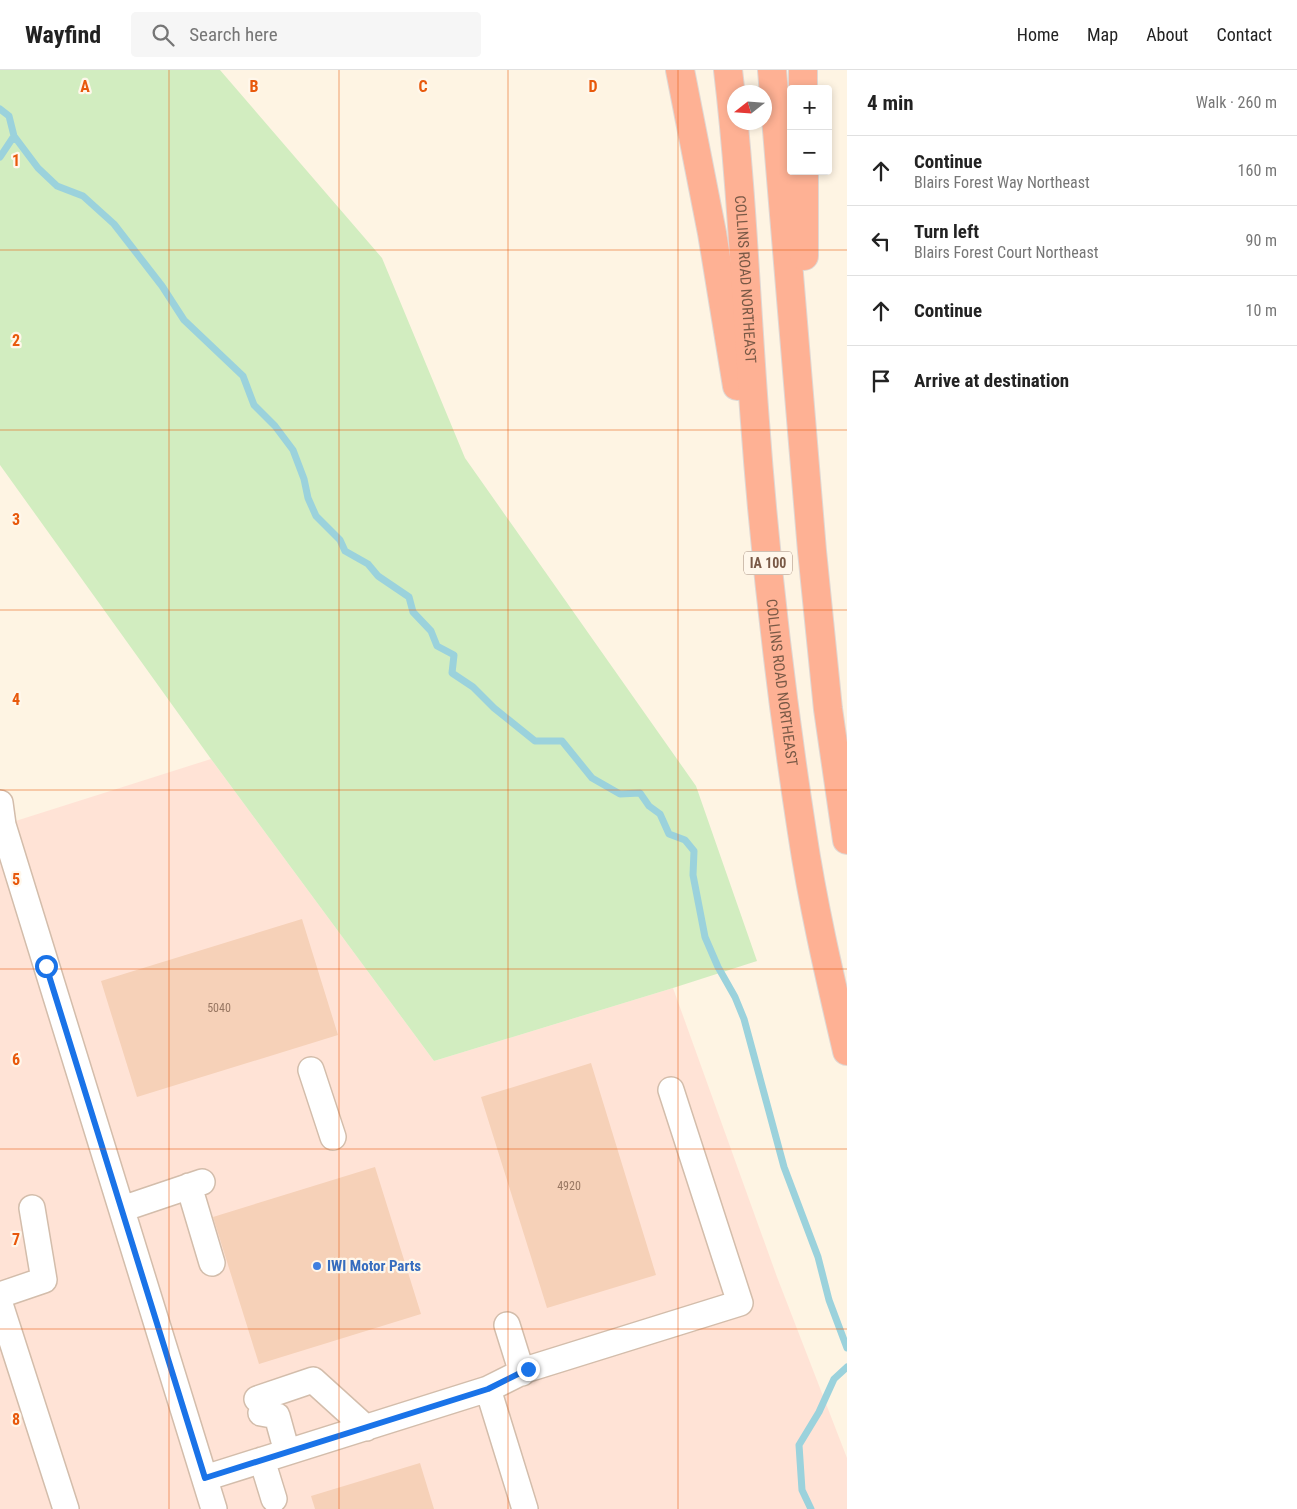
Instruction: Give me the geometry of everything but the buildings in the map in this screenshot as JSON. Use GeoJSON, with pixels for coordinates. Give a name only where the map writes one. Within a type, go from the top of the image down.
{"type":"FeatureCollection","features":[{"type":"Feature","properties":{"kind":"highway"},"geometry":{"type":"LineString","coordinates":[[680,70],[712,233],[772,599]]}},
{"type":"Feature","properties":{"kind":"highway","name":"COLLINS ROAD NORTHEAST"},"geometry":{"type":"LineString","coordinates":[[728,70],[744,250],[755,422],[772,599],[802,834],[824,952],[847,1051]]}},
{"type":"Feature","properties":{"kind":"highway","name":"IA 100"},"geometry":{"type":"LineString","coordinates":[[772,70],[828,709],[847,840]]}},
{"type":"Feature","properties":{"kind":"highway"},"geometry":{"type":"LineString","coordinates":[[803,70],[803,85]]}},
{"type":"Feature","properties":{"kind":"highway"},"geometry":{"type":"LineString","coordinates":[[804,175],[804,452]]}},
{"type":"Feature","properties":{"kind":"street"},"geometry":{"type":"LineString","coordinates":[[0,803],[2,825],[56,963],[122,1209],[214,1509]]}},
{"type":"Feature","properties":{"kind":"street"},"geometry":{"type":"LineString","coordinates":[[311,1070],[333,1137]]}},
{"type":"Feature","properties":{"kind":"street"},"geometry":{"type":"LineString","coordinates":[[205,1478],[488,1389],[528,1369],[740,1303],[671,1090]]}},
{"type":"Feature","properties":{"kind":"street"},"geometry":{"type":"LineString","coordinates":[[122,1209],[195,1184],[212,1263]]}},
{"type":"Feature","properties":{"kind":"street"},"geometry":{"type":"LineString","coordinates":[[0,1295],[44,1280],[32,1208]]}},
{"type":"Feature","properties":{"kind":"street"},"geometry":{"type":"LineString","coordinates":[[0,1304],[66,1509]]}},
{"type":"Feature","properties":{"kind":"street"},"geometry":{"type":"LineString","coordinates":[[506,1325],[522,1372]]}},
{"type":"Feature","properties":{"kind":"street"},"geometry":{"type":"LineString","coordinates":[[287,1452],[277,1416],[259,1406],[313,1380],[366,1428]]}},
{"type":"Feature","properties":{"kind":"street"},"geometry":{"type":"LineString","coordinates":[[488,1389],[525,1509]]}},
{"type":"Feature","properties":{"kind":"street"},"geometry":{"type":"LineString","coordinates":[[262,1460],[274,1500]]}},
{"type":"Feature","properties":{"kind":"shaded area"},"geometry":{"type":"Polygon","coordinates":[[[211,759],[434,1061],[673,988],[777,1277],[847,1458],[847,1509],[0,1509],[0,803],[3,825],[211,759]]]}},
{"type":"Feature","properties":{"kind":"green space"},"geometry":{"type":"Polygon","coordinates":[[[0,70],[220,70],[382,258],[465,458],[696,786],[757,961],[434,1061],[211,759],[0,465],[0,70]]]}},
{"type":"Feature","properties":{"kind":"waterway"},"geometry":{"type":"LineString","coordinates":[[0,109],[9,116],[14,136],[0,157]]}},
{"type":"Feature","properties":{"kind":"waterway"},"geometry":{"type":"LineString","coordinates":[[14,136],[38,168],[57,186],[83,196],[114,224],[162,286],[184,320],[243,376],[254,405],[275,426],[293,450],[304,479],[308,498],[316,516],[340,540],[345,551],[368,564],[378,576],[409,597],[413,612],[431,631],[437,646],[454,655],[452,673],[473,687],[494,708],[535,741],[562,741],[592,778],[620,794],[640,793],[649,806],[660,814],[669,834],[685,840],[694,851],[693,875],[705,937],[744,1019],[784,1167],[818,1257],[829,1300],[847,1348]]}},
{"type":"Feature","properties":{"kind":"waterway"},"geometry":{"type":"LineString","coordinates":[[811,1509],[802,1490],[799,1445],[819,1412],[834,1379],[847,1367]]}},
{"type":"Feature","properties":{"kind":"place","name":"IWI Motor Parts"},"geometry":{"type":"Point","coordinates":[317,1266]}},
{"type":"Feature","properties":{"kind":"route"},"geometry":{"type":"LineString","coordinates":[[46,966],[205,1478],[488,1389],[528,1369]]}}]}
